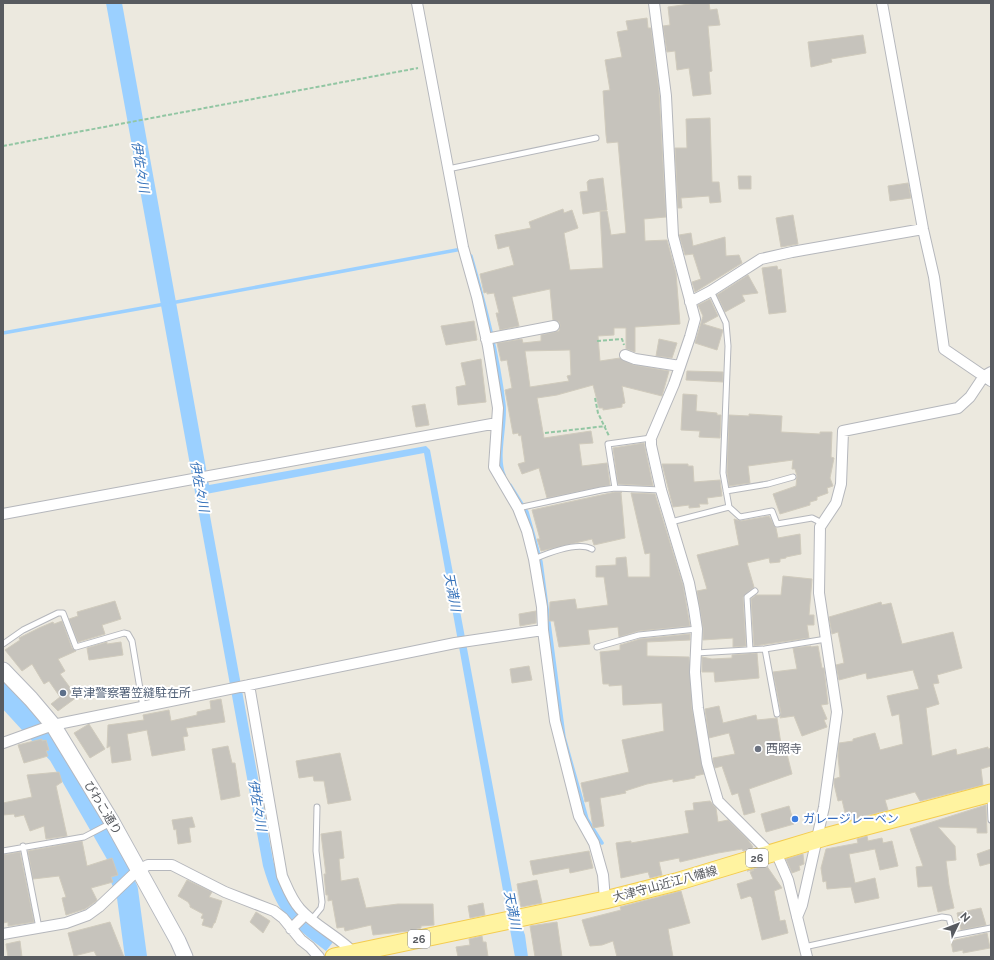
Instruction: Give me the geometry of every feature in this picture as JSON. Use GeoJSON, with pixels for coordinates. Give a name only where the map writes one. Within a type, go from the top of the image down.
{"type":"FeatureCollection","features":[{"type":"Feature","properties":{"kind":"main road","name":"大津守山近江八幡線"},"geometry":{"type":"LineString","coordinates":[[334,957],[355,955],[605,900],[773,853],[817,839],[990,793]]}},
{"type":"Feature","properties":{"kind":"street"},"geometry":{"type":"LineString","coordinates":[[417,3],[463,247],[477,297],[498,408],[494,467],[518,508],[534,559],[542,607],[542,630],[555,721],[579,816],[594,843],[603,875],[605,900]]}},
{"type":"Feature","properties":{"kind":"street"},"geometry":{"type":"LineString","coordinates":[[654,3],[666,96],[673,236],[695,319],[680,366],[651,444],[661,490],[689,583],[697,629],[695,672],[698,708],[707,763],[718,801],[773,853],[788,880],[806,952]]}},
{"type":"Feature","properties":{"kind":"street"},"geometry":{"type":"LineString","coordinates":[[797,917],[802,905],[824,807],[837,712],[819,593],[820,528],[836,503],[841,484],[843,431],[958,408],[989,376],[970,366],[944,349],[934,277],[923,229],[882,3]]}},
{"type":"Feature","properties":{"kind":"street"},"geometry":{"type":"LineString","coordinates":[[690,302],[711,291],[761,259],[792,252],[923,229]]}},
{"type":"Feature","properties":{"kind":"street"},"geometry":{"type":"LineString","coordinates":[[486,339],[554,326]]}},
{"type":"Feature","properties":{"kind":"street"},"geometry":{"type":"LineString","coordinates":[[627,356],[635,359],[680,366]]}},
{"type":"Feature","properties":{"kind":"street"},"geometry":{"type":"LineString","coordinates":[[3,514],[497,423]]}},
{"type":"Feature","properties":{"kind":"street"},"geometry":{"type":"LineString","coordinates":[[3,743],[53,725],[455,643],[542,630]]}},
{"type":"Feature","properties":{"kind":"street","name":"びわこ通り"},"geometry":{"type":"LineString","coordinates":[[3,670],[31,699],[53,725],[112,822],[178,941],[185,957]]}},
{"type":"Feature","properties":{"kind":"street"},"geometry":{"type":"LineString","coordinates":[[248,685],[282,876],[290,895],[307,917],[355,955]]}},
{"type":"Feature","properties":{"kind":"street"},"geometry":{"type":"LineString","coordinates":[[3,934],[66,923],[88,915],[99,907],[138,870],[148,865],[172,865],[225,892],[274,911],[283,918],[319,957]]}},
{"type":"Feature","properties":{"kind":"street"},"geometry":{"type":"LineString","coordinates":[[292,928],[307,917]]}},
{"type":"Feature","properties":{"kind":"lane"},"geometry":{"type":"LineString","coordinates":[[448,169],[596,138]]}},
{"type":"Feature","properties":{"kind":"lane"},"geometry":{"type":"LineString","coordinates":[[711,291],[726,323],[728,346],[723,473],[729,507],[740,517],[772,511],[777,524],[812,518],[822,523]]}},
{"type":"Feature","properties":{"kind":"lane"},"geometry":{"type":"LineString","coordinates":[[616,488],[608,444],[652,438]]}},
{"type":"Feature","properties":{"kind":"lane"},"geometry":{"type":"LineString","coordinates":[[726,491],[793,478]]}},
{"type":"Feature","properties":{"kind":"lane"},"geometry":{"type":"LineString","coordinates":[[518,508],[616,488],[661,490]]}},
{"type":"Feature","properties":{"kind":"lane"},"geometry":{"type":"LineString","coordinates":[[671,522],[729,507]]}},
{"type":"Feature","properties":{"kind":"lane"},"geometry":{"type":"LineString","coordinates":[[534,559],[547,553],[571,547],[588,547],[592,549]]}},
{"type":"Feature","properties":{"kind":"lane"},"geometry":{"type":"LineString","coordinates":[[750,650],[747,597],[755,591]]}},
{"type":"Feature","properties":{"kind":"lane"},"geometry":{"type":"LineString","coordinates":[[3,644],[23,630],[58,613],[63,613],[76,647],[124,633],[128,634],[132,641],[143,707]]}},
{"type":"Feature","properties":{"kind":"lane"},"geometry":{"type":"LineString","coordinates":[[597,647],[638,635],[697,629]]}},
{"type":"Feature","properties":{"kind":"lane"},"geometry":{"type":"LineString","coordinates":[[696,653],[765,649],[826,639]]}},
{"type":"Feature","properties":{"kind":"lane"},"geometry":{"type":"LineString","coordinates":[[765,649],[777,714]]}},
{"type":"Feature","properties":{"kind":"lane"},"geometry":{"type":"LineString","coordinates":[[990,793],[991,820]]}},
{"type":"Feature","properties":{"kind":"lane"},"geometry":{"type":"LineString","coordinates":[[307,917],[321,908],[322,902],[316,851],[317,807]]}},
{"type":"Feature","properties":{"kind":"lane"},"geometry":{"type":"LineString","coordinates":[[3,851],[23,846],[84,837],[112,822]]}},
{"type":"Feature","properties":{"kind":"lane"},"geometry":{"type":"LineString","coordinates":[[23,846],[39,928]]}},
{"type":"Feature","properties":{"kind":"lane"},"geometry":{"type":"LineString","coordinates":[[806,952],[942,917],[949,918],[954,935],[991,928]]}},
{"type":"Feature","properties":{"kind":"path"},"geometry":{"type":"LineString","coordinates":[[3,146],[428,66]]}},
{"type":"Feature","properties":{"kind":"path"},"geometry":{"type":"LineString","coordinates":[[597,341],[622,340],[624,352],[627,356]]}},
{"type":"Feature","properties":{"kind":"path"},"geometry":{"type":"LineString","coordinates":[[595,398],[598,413],[606,426],[612,443]]}},
{"type":"Feature","properties":{"kind":"path"},"geometry":{"type":"LineString","coordinates":[[545,433],[606,426]]}},
{"type":"Feature","properties":{"kind":"water"},"geometry":{"type":"Polygon","coordinates":[[[106,3],[122,3],[209,485],[426,446],[430,450],[516,911],[525,935],[528,957],[515,957],[424,453],[206,494],[273,860],[281,885],[299,916],[311,927],[333,942],[326,951],[293,924],[279,906],[273,895],[263,866],[106,3]]]}},
{"type":"Feature","properties":{"kind":"building"},"geometry":{"type":"Polygon","coordinates":[[[709,3],[710,10],[717,9],[720,25],[708,26],[712,71],[709,72],[711,94],[693,96],[689,68],[677,70],[675,51],[667,52],[663,26],[670,25],[668,7],[709,3]]]}},
{"type":"Feature","properties":{"kind":"building"},"geometry":{"type":"Polygon","coordinates":[[[647,18],[648,28],[651,28],[659,91],[666,217],[644,219],[645,241],[667,240],[676,273],[680,324],[635,327],[635,352],[626,349],[626,328],[614,328],[614,335],[598,336],[600,361],[620,358],[634,365],[669,371],[662,396],[622,386],[625,403],[622,404],[622,407],[603,410],[603,408],[599,408],[593,385],[557,395],[537,398],[544,438],[591,431],[593,443],[579,444],[582,466],[607,463],[610,485],[547,498],[539,468],[522,474],[518,464],[525,462],[521,435],[519,436],[518,433],[513,434],[505,390],[512,388],[507,360],[501,361],[497,343],[522,339],[523,343],[541,341],[541,335],[559,331],[559,322],[553,320],[550,289],[512,297],[519,326],[500,330],[496,313],[499,313],[494,293],[484,293],[480,274],[514,265],[509,246],[498,249],[495,235],[531,228],[529,222],[563,209],[564,213],[572,210],[578,228],[564,233],[570,270],[603,268],[600,211],[607,211],[611,235],[626,233],[618,142],[607,143],[603,91],[610,90],[605,60],[622,57],[617,32],[628,30],[626,21],[647,18]],[[570,350],[525,351],[530,387],[569,381],[567,376],[571,375],[570,350]]]}},
{"type":"Feature","properties":{"kind":"building"},"geometry":{"type":"Polygon","coordinates":[[[863,35],[866,53],[831,59],[832,62],[811,67],[808,42],[863,35]]]}},
{"type":"Feature","properties":{"kind":"building"},"geometry":{"type":"Polygon","coordinates":[[[710,118],[712,182],[719,182],[721,202],[710,203],[709,196],[681,198],[682,208],[678,208],[675,148],[687,148],[686,119],[710,118]]]}},
{"type":"Feature","properties":{"kind":"building"},"geometry":{"type":"Polygon","coordinates":[[[738,176],[751,176],[751,189],[739,189],[738,176]]]}},
{"type":"Feature","properties":{"kind":"building"},"geometry":{"type":"Polygon","coordinates":[[[603,178],[607,210],[583,214],[580,192],[588,191],[587,182],[589,180],[603,178]]]}},
{"type":"Feature","properties":{"kind":"building"},"geometry":{"type":"Polygon","coordinates":[[[908,183],[911,198],[890,201],[888,186],[908,183]]]}},
{"type":"Feature","properties":{"kind":"building"},"geometry":{"type":"Polygon","coordinates":[[[793,215],[798,244],[781,247],[776,218],[793,215]]]}},
{"type":"Feature","properties":{"kind":"building"},"geometry":{"type":"Polygon","coordinates":[[[691,233],[693,246],[725,237],[726,256],[739,255],[742,263],[695,292],[692,282],[701,279],[693,254],[685,255],[679,235],[691,233]]]}},
{"type":"Feature","properties":{"kind":"building"},"geometry":{"type":"Polygon","coordinates":[[[777,266],[778,270],[781,269],[786,312],[769,314],[762,268],[777,266]]]}},
{"type":"Feature","properties":{"kind":"building"},"geometry":{"type":"Polygon","coordinates":[[[748,275],[758,293],[742,295],[745,301],[725,312],[717,295],[748,275]]]}},
{"type":"Feature","properties":{"kind":"building"},"geometry":{"type":"Polygon","coordinates":[[[710,299],[718,316],[703,324],[723,330],[717,350],[695,343],[703,316],[698,305],[710,299]]]}},
{"type":"Feature","properties":{"kind":"building"},"geometry":{"type":"Polygon","coordinates":[[[474,321],[477,340],[446,345],[441,326],[474,321]]]}},
{"type":"Feature","properties":{"kind":"building"},"geometry":{"type":"Polygon","coordinates":[[[659,339],[677,343],[672,358],[656,356],[659,339]]]}},
{"type":"Feature","properties":{"kind":"building"},"geometry":{"type":"Polygon","coordinates":[[[481,359],[486,402],[458,405],[456,387],[466,385],[461,363],[481,359]]]}},
{"type":"Feature","properties":{"kind":"building"},"geometry":{"type":"Polygon","coordinates":[[[687,371],[723,372],[723,382],[686,380],[687,371]]]}},
{"type":"Feature","properties":{"kind":"building"},"geometry":{"type":"Polygon","coordinates":[[[683,394],[697,395],[696,411],[717,413],[717,415],[721,415],[720,438],[699,437],[700,431],[681,430],[683,394]]]}},
{"type":"Feature","properties":{"kind":"building"},"geometry":{"type":"Polygon","coordinates":[[[425,404],[429,425],[416,427],[412,406],[425,404]]]}},
{"type":"Feature","properties":{"kind":"building"},"geometry":{"type":"Polygon","coordinates":[[[749,414],[782,416],[781,432],[820,434],[820,432],[832,432],[831,457],[834,458],[830,478],[833,486],[827,488],[828,493],[817,497],[817,500],[810,502],[810,505],[780,514],[773,494],[796,486],[797,476],[795,469],[792,469],[793,460],[748,466],[750,483],[729,486],[727,472],[729,415],[749,416],[749,414]]]}},
{"type":"Feature","properties":{"kind":"building"},"geometry":{"type":"Polygon","coordinates":[[[644,443],[653,486],[618,484],[613,448],[644,443]]]}},
{"type":"Feature","properties":{"kind":"building"},"geometry":{"type":"Polygon","coordinates":[[[662,464],[688,464],[688,466],[693,466],[694,482],[720,480],[722,496],[707,498],[708,504],[699,504],[700,507],[689,508],[689,505],[673,507],[662,464]]]}},
{"type":"Feature","properties":{"kind":"building"},"geometry":{"type":"Polygon","coordinates":[[[615,492],[622,492],[625,538],[594,545],[592,539],[541,551],[537,539],[540,539],[532,510],[615,492]]]}},
{"type":"Feature","properties":{"kind":"building"},"geometry":{"type":"Polygon","coordinates":[[[631,493],[655,494],[683,585],[690,626],[639,631],[619,637],[618,627],[588,630],[590,644],[559,647],[554,621],[549,621],[550,602],[575,599],[577,609],[608,605],[604,577],[596,577],[596,566],[616,565],[616,558],[626,557],[628,577],[650,577],[650,553],[645,554],[631,493]]]}},
{"type":"Feature","properties":{"kind":"building"},"geometry":{"type":"Polygon","coordinates":[[[769,516],[776,528],[778,538],[800,534],[801,554],[780,559],[780,562],[770,563],[769,558],[747,563],[754,587],[743,597],[746,646],[733,647],[733,638],[703,640],[703,628],[697,591],[707,589],[697,555],[739,545],[734,519],[741,521],[769,516]]]}},
{"type":"Feature","properties":{"kind":"building"},"geometry":{"type":"Polygon","coordinates":[[[783,576],[812,579],[809,615],[814,615],[814,625],[807,625],[809,638],[754,646],[751,599],[756,595],[781,595],[783,576]]]}},
{"type":"Feature","properties":{"kind":"building"},"geometry":{"type":"Polygon","coordinates":[[[115,601],[121,619],[102,625],[105,634],[78,642],[69,619],[78,616],[77,612],[115,601]]]}},
{"type":"Feature","properties":{"kind":"building"},"geometry":{"type":"Polygon","coordinates":[[[881,602],[882,605],[891,603],[902,644],[953,632],[962,668],[937,675],[939,683],[933,684],[939,704],[926,708],[932,756],[956,749],[957,755],[988,747],[988,749],[991,748],[991,766],[981,769],[983,785],[920,801],[915,792],[885,800],[888,810],[847,821],[842,800],[838,801],[834,784],[834,779],[840,777],[838,756],[839,743],[853,741],[853,739],[875,733],[880,750],[903,744],[899,714],[892,716],[887,696],[919,689],[913,670],[867,679],[866,673],[839,680],[836,665],[844,663],[838,632],[832,634],[829,617],[881,602]]]}},
{"type":"Feature","properties":{"kind":"building"},"geometry":{"type":"Polygon","coordinates":[[[536,611],[536,623],[520,626],[519,614],[536,611]]]}},
{"type":"Feature","properties":{"kind":"building"},"geometry":{"type":"Polygon","coordinates":[[[62,621],[72,648],[76,651],[58,659],[65,671],[60,674],[77,697],[58,711],[51,704],[60,697],[49,681],[44,684],[32,664],[22,671],[5,650],[20,640],[19,638],[53,622],[54,624],[62,621]]]}},
{"type":"Feature","properties":{"kind":"building"},"geometry":{"type":"Polygon","coordinates":[[[690,634],[690,640],[647,642],[647,656],[689,657],[692,709],[704,774],[695,776],[695,778],[673,782],[673,779],[647,784],[625,791],[626,793],[600,798],[604,826],[593,828],[589,801],[585,802],[581,783],[629,772],[622,740],[664,731],[662,703],[623,705],[622,685],[609,686],[609,684],[603,684],[600,652],[620,650],[620,645],[640,639],[690,634]]]}},
{"type":"Feature","properties":{"kind":"building"},"geometry":{"type":"Polygon","coordinates":[[[107,642],[107,644],[121,642],[123,655],[89,660],[87,648],[107,642]]]}},
{"type":"Feature","properties":{"kind":"building"},"geometry":{"type":"Polygon","coordinates":[[[818,646],[822,668],[824,668],[828,704],[821,705],[827,719],[824,720],[827,727],[802,736],[794,716],[780,718],[781,713],[773,672],[797,669],[793,648],[818,646]]]}},
{"type":"Feature","properties":{"kind":"building"},"geometry":{"type":"Polygon","coordinates":[[[757,653],[759,678],[715,682],[714,672],[702,672],[702,657],[712,659],[732,658],[732,655],[757,653]]]}},
{"type":"Feature","properties":{"kind":"building"},"geometry":{"type":"Polygon","coordinates":[[[529,666],[532,680],[512,683],[510,669],[529,666]]]}},
{"type":"Feature","properties":{"kind":"building"},"geometry":{"type":"Polygon","coordinates":[[[221,699],[225,722],[186,728],[188,736],[183,737],[185,750],[152,756],[147,730],[127,734],[131,760],[112,763],[110,746],[107,748],[108,725],[144,720],[143,715],[169,710],[171,721],[197,715],[197,712],[211,709],[210,701],[221,699]]]}},
{"type":"Feature","properties":{"kind":"building"},"geometry":{"type":"Polygon","coordinates":[[[719,706],[723,723],[756,715],[757,720],[777,718],[781,744],[770,748],[771,753],[786,750],[792,774],[749,789],[755,812],[744,815],[738,793],[732,795],[722,766],[715,768],[713,758],[735,754],[729,733],[709,738],[705,709],[719,706]]]}},
{"type":"Feature","properties":{"kind":"building"},"geometry":{"type":"Polygon","coordinates":[[[89,724],[105,749],[90,758],[74,733],[89,724]]]}},
{"type":"Feature","properties":{"kind":"building"},"geometry":{"type":"Polygon","coordinates":[[[42,739],[42,741],[46,740],[49,750],[46,751],[48,756],[24,763],[18,745],[42,739]]]}},
{"type":"Feature","properties":{"kind":"building"},"geometry":{"type":"Polygon","coordinates":[[[228,746],[232,763],[235,763],[240,796],[221,800],[212,749],[228,746]]]}},
{"type":"Feature","properties":{"kind":"building"},"geometry":{"type":"Polygon","coordinates":[[[340,753],[351,800],[328,804],[324,781],[314,781],[313,776],[299,778],[296,761],[340,753]]]}},
{"type":"Feature","properties":{"kind":"building"},"geometry":{"type":"Polygon","coordinates":[[[59,772],[62,782],[56,786],[67,836],[46,839],[44,826],[30,831],[24,815],[15,817],[14,814],[3,815],[3,803],[32,797],[27,775],[59,772]]]}},
{"type":"Feature","properties":{"kind":"building"},"geometry":{"type":"Polygon","coordinates":[[[710,801],[716,808],[718,822],[728,820],[748,840],[753,847],[751,849],[718,853],[680,862],[679,858],[659,862],[662,875],[650,878],[648,872],[621,878],[616,843],[631,841],[631,843],[689,833],[685,811],[694,810],[693,803],[710,801]]]}},
{"type":"Feature","properties":{"kind":"building"},"geometry":{"type":"Polygon","coordinates":[[[986,805],[987,833],[977,833],[977,828],[938,827],[955,846],[956,860],[946,861],[954,908],[938,912],[932,886],[918,887],[916,867],[923,866],[910,829],[986,805]]]}},
{"type":"Feature","properties":{"kind":"building"},"geometry":{"type":"Polygon","coordinates":[[[789,806],[794,824],[766,832],[761,814],[789,806]]]}},
{"type":"Feature","properties":{"kind":"building"},"geometry":{"type":"Polygon","coordinates":[[[192,817],[195,827],[189,828],[191,842],[178,844],[176,829],[174,830],[172,820],[192,817]]]}},
{"type":"Feature","properties":{"kind":"building"},"geometry":{"type":"Polygon","coordinates":[[[341,831],[344,858],[339,859],[341,881],[358,878],[366,908],[398,904],[433,904],[434,925],[421,926],[421,928],[409,931],[373,935],[371,925],[345,931],[344,927],[337,928],[332,900],[328,901],[328,895],[326,895],[324,874],[326,874],[321,834],[341,831]]]}},
{"type":"Feature","properties":{"kind":"building"},"geometry":{"type":"Polygon","coordinates":[[[867,836],[868,841],[882,838],[883,843],[892,841],[898,866],[880,870],[875,849],[849,854],[855,883],[875,878],[879,898],[855,903],[851,887],[827,889],[826,881],[823,882],[821,868],[826,849],[858,843],[857,839],[867,836]]]}},
{"type":"Feature","properties":{"kind":"building"},"geometry":{"type":"Polygon","coordinates":[[[82,841],[87,866],[112,858],[118,875],[111,877],[113,882],[91,888],[97,900],[95,902],[85,909],[66,915],[62,898],[66,897],[59,876],[33,879],[28,851],[82,841]]]}},
{"type":"Feature","properties":{"kind":"building"},"geometry":{"type":"Polygon","coordinates":[[[991,849],[991,863],[980,866],[977,854],[991,849]]]}},
{"type":"Feature","properties":{"kind":"building"},"geometry":{"type":"Polygon","coordinates":[[[589,851],[593,868],[570,873],[569,868],[533,875],[530,861],[589,851]]]}},
{"type":"Feature","properties":{"kind":"building"},"geometry":{"type":"Polygon","coordinates":[[[20,852],[34,922],[8,926],[8,922],[3,923],[3,855],[20,852]]]}},
{"type":"Feature","properties":{"kind":"building"},"geometry":{"type":"Polygon","coordinates":[[[803,854],[804,864],[799,866],[800,870],[792,873],[786,859],[803,854]]]}},
{"type":"Feature","properties":{"kind":"building"},"geometry":{"type":"Polygon","coordinates":[[[766,865],[782,888],[774,891],[780,921],[785,920],[788,933],[762,940],[752,898],[750,896],[741,899],[737,884],[753,879],[750,872],[754,870],[747,871],[766,865]]]}},
{"type":"Feature","properties":{"kind":"building"},"geometry":{"type":"Polygon","coordinates":[[[187,880],[212,892],[209,897],[222,901],[212,928],[202,925],[204,919],[201,918],[203,914],[190,907],[188,902],[178,896],[187,880]]]}},
{"type":"Feature","properties":{"kind":"building"},"geometry":{"type":"Polygon","coordinates":[[[537,880],[542,903],[521,907],[517,884],[537,880]]]}},
{"type":"Feature","properties":{"kind":"building"},"geometry":{"type":"Polygon","coordinates":[[[681,891],[690,923],[668,929],[673,957],[617,957],[613,941],[602,945],[590,946],[582,920],[621,910],[620,907],[681,891]]]}},
{"type":"Feature","properties":{"kind":"building"},"geometry":{"type":"Polygon","coordinates":[[[483,903],[485,915],[470,918],[468,906],[483,903]]]}},
{"type":"Feature","properties":{"kind":"building"},"geometry":{"type":"Polygon","coordinates":[[[981,908],[986,925],[961,930],[957,913],[981,908]]]}},
{"type":"Feature","properties":{"kind":"building"},"geometry":{"type":"Polygon","coordinates":[[[256,912],[270,921],[263,933],[250,922],[256,912]]]}},
{"type":"Feature","properties":{"kind":"building"},"geometry":{"type":"Polygon","coordinates":[[[110,922],[124,957],[97,957],[94,951],[74,956],[68,933],[110,922]]]}},
{"type":"Feature","properties":{"kind":"building"},"geometry":{"type":"Polygon","coordinates":[[[557,922],[562,957],[535,957],[530,926],[557,922]]]}},
{"type":"Feature","properties":{"kind":"building"},"geometry":{"type":"Polygon","coordinates":[[[987,933],[990,948],[963,953],[963,950],[953,952],[951,941],[987,933]]]}},
{"type":"Feature","properties":{"kind":"building"},"geometry":{"type":"Polygon","coordinates":[[[482,936],[483,942],[486,942],[488,957],[458,957],[456,947],[470,945],[469,939],[482,936]]]}},
{"type":"Feature","properties":{"kind":"building"},"geometry":{"type":"Polygon","coordinates":[[[20,941],[22,957],[8,957],[6,944],[20,941]]]}},
{"type":"Feature","properties":{"kind":"waterway"},"geometry":{"type":"LineString","coordinates":[[171,303],[462,249]]}},
{"type":"Feature","properties":{"kind":"waterway"},"geometry":{"type":"LineString","coordinates":[[471,256],[490,330],[504,405],[501,450],[504,475]]}},
{"type":"Feature","properties":{"kind":"waterway"},"geometry":{"type":"LineString","coordinates":[[3,333],[165,304]]}},
{"type":"Feature","properties":{"kind":"waterway"},"geometry":{"type":"LineString","coordinates":[[510,485],[527,512],[541,562],[564,737],[587,819],[602,843]]}},
{"type":"Feature","properties":{"kind":"waterway"},"geometry":{"type":"LineString","coordinates":[[3,693],[59,754],[119,858],[122,880],[127,890],[136,957]]}},
{"type":"Feature","properties":{"kind":"place","name":"草津警察署笠縫駐在所"},"geometry":{"type":"Point","coordinates":[63,693]}},
{"type":"Feature","properties":{"kind":"place","name":"西照寺"},"geometry":{"type":"Point","coordinates":[758,749]}},
{"type":"Feature","properties":{"kind":"place","name":"ガレージレーベン"},"geometry":{"type":"Point","coordinates":[795,819]}},
{"type":"Feature","properties":{"kind":"water label","name":"伊佐々川"},"geometry":{"type":"Point","coordinates":[141,167]}},
{"type":"Feature","properties":{"kind":"water label","name":"伊佐々川"},"geometry":{"type":"Point","coordinates":[200,486]}},
{"type":"Feature","properties":{"kind":"water label","name":"天満川"},"geometry":{"type":"Point","coordinates":[453,592]}},
{"type":"Feature","properties":{"kind":"water label","name":"伊佐々川"},"geometry":{"type":"Point","coordinates":[258,805]}},
{"type":"Feature","properties":{"kind":"water label","name":"天満川"},"geometry":{"type":"Point","coordinates":[513,910]}}]}
